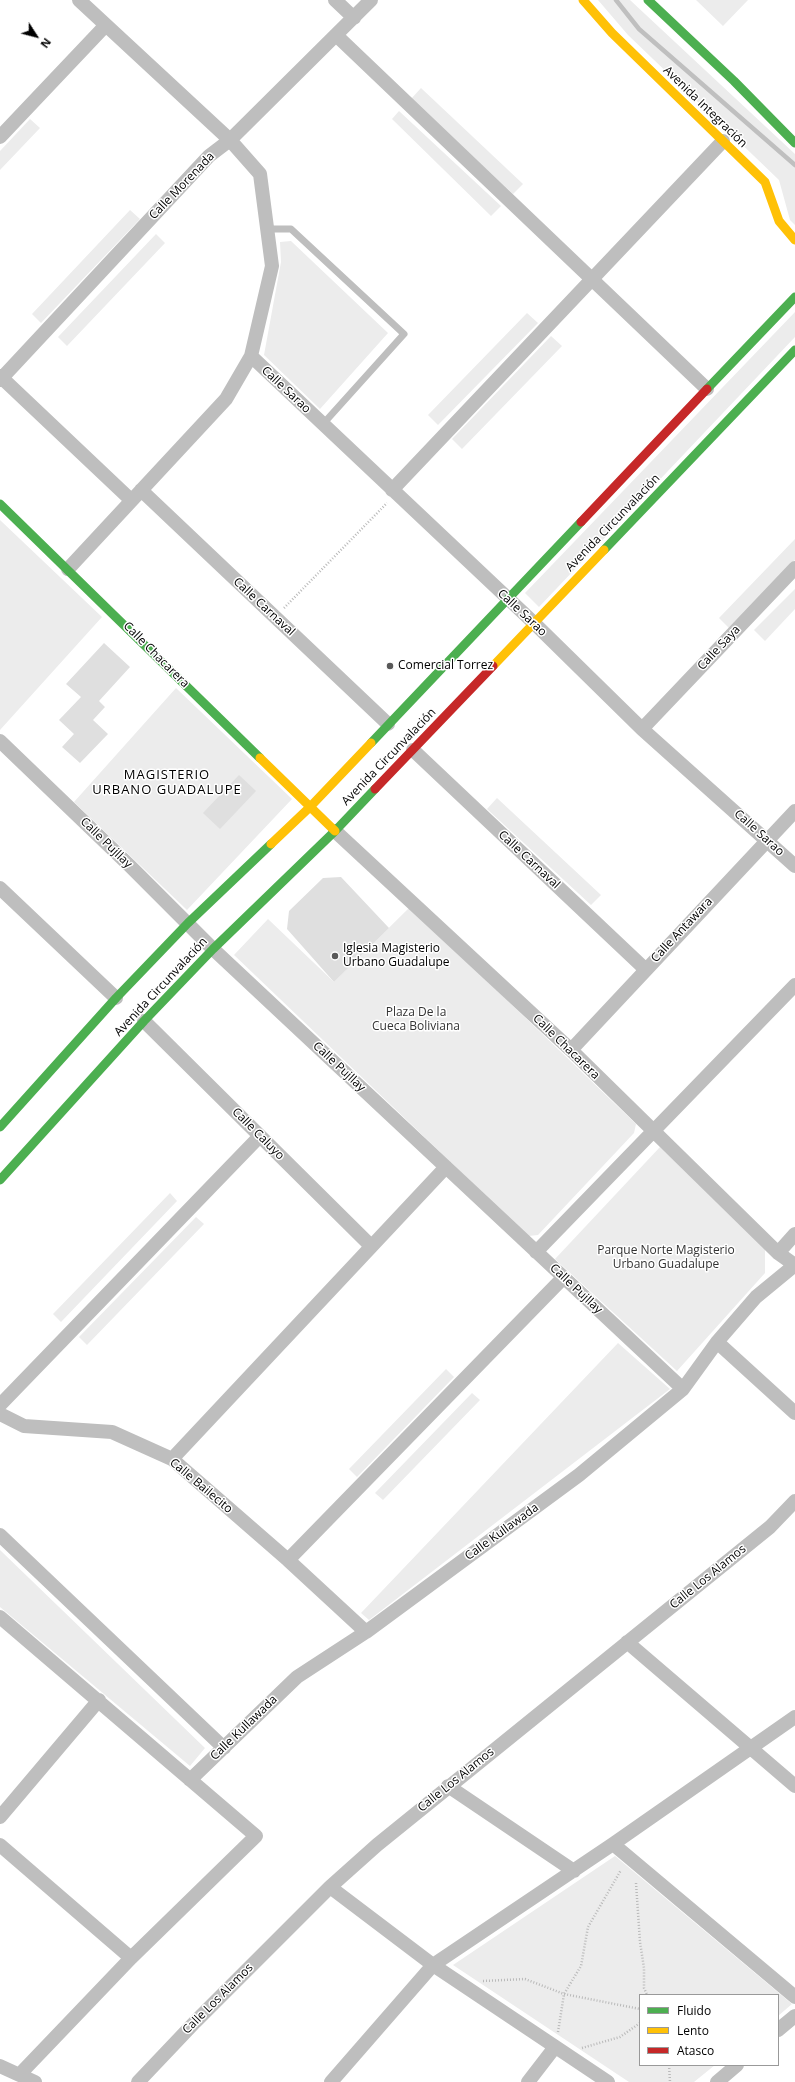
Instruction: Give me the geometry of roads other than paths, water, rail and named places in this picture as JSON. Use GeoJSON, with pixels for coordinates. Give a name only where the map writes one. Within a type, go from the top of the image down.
{"type":"FeatureCollection","features":[{"type":"Feature","properties":{"kind":"main road","name":"Avenida Integración"},"geometry":{"type":"LineString","coordinates":[[583,0],[612,33],[765,182],[778,221],[795,240]]}},
{"type":"Feature","properties":{"kind":"main road"},"geometry":{"type":"LineString","coordinates":[[648,0],[734,81],[795,143]]}},
{"type":"Feature","properties":{"kind":"main road","name":"Avenida Circunvalación"},"geometry":{"type":"LineString","coordinates":[[0,1127],[116,998],[188,923],[310,807],[795,298]]}},
{"type":"Feature","properties":{"kind":"main road","name":"Avenida Circunvalación"},"geometry":{"type":"LineString","coordinates":[[0,1180],[144,1021],[213,949],[335,831],[795,350]]}},
{"type":"Feature","properties":{"kind":"main road","name":"Calle Chacarera"},"geometry":{"type":"LineString","coordinates":[[0,504],[335,831]]}},
{"type":"Feature","properties":{"kind":"street"},"geometry":{"type":"LineString","coordinates":[[68,569],[226,398],[251,356],[272,266],[260,174],[230,140],[79,0]]}},
{"type":"Feature","properties":{"kind":"street"},"geometry":{"type":"LineString","coordinates":[[334,0],[354,18]]}},
{"type":"Feature","properties":{"kind":"street","name":"Calle Morenada"},"geometry":{"type":"LineString","coordinates":[[1,378],[209,156],[230,140],[337,36],[371,0]]}},
{"type":"Feature","properties":{"kind":"street"},"geometry":{"type":"LineString","coordinates":[[0,137],[106,25]]}},
{"type":"Feature","properties":{"kind":"street"},"geometry":{"type":"LineString","coordinates":[[337,36],[707,389]]}},
{"type":"Feature","properties":{"kind":"street"},"geometry":{"type":"LineString","coordinates":[[394,492],[592,279],[723,141]]}},
{"type":"Feature","properties":{"kind":"street","name":"Calle Sarao"},"geometry":{"type":"LineString","coordinates":[[251,356],[507,600],[534,623],[642,729],[795,866]]}},
{"type":"Feature","properties":{"kind":"street","name":"Calle Carnaval"},"geometry":{"type":"LineString","coordinates":[[1,378],[275,617],[388,724]]}},
{"type":"Feature","properties":{"kind":"street","name":"Calle Saya"},"geometry":{"type":"LineString","coordinates":[[642,729],[795,568]]}},
{"type":"Feature","properties":{"kind":"street","name":"Calle Pujllay"},"geometry":{"type":"LineString","coordinates":[[0,741],[213,949],[683,1389]]}},
{"type":"Feature","properties":{"kind":"street","name":"Calle Carnaval"},"geometry":{"type":"LineString","coordinates":[[413,750],[645,969]]}},
{"type":"Feature","properties":{"kind":"street","name":"Calle Antawara"},"geometry":{"type":"LineString","coordinates":[[571,1050],[645,969],[795,811]]}},
{"type":"Feature","properties":{"kind":"street","name":"Calle Chacarera"},"geometry":{"type":"LineString","coordinates":[[335,831],[571,1050],[778,1253],[795,1265]]}},
{"type":"Feature","properties":{"kind":"street"},"geometry":{"type":"LineString","coordinates":[[1,890],[116,998]]}},
{"type":"Feature","properties":{"kind":"street"},"geometry":{"type":"LineString","coordinates":[[536,1252],[795,985]]}},
{"type":"Feature","properties":{"kind":"street","name":"Calle Caluyo"},"geometry":{"type":"LineString","coordinates":[[144,1021],[371,1246]]}},
{"type":"Feature","properties":{"kind":"street"},"geometry":{"type":"LineString","coordinates":[[0,1405],[260,1136]]}},
{"type":"Feature","properties":{"kind":"street"},"geometry":{"type":"LineString","coordinates":[[172,1459],[446,1167]]}},
{"type":"Feature","properties":{"kind":"street"},"geometry":{"type":"LineString","coordinates":[[778,1253],[795,1234]]}},
{"type":"Feature","properties":{"kind":"street","name":"Calle Kullawada"},"geometry":{"type":"LineString","coordinates":[[190,1780],[297,1677],[366,1632],[580,1475],[683,1389],[717,1342],[756,1297],[795,1265]]}},
{"type":"Feature","properties":{"kind":"street"},"geometry":{"type":"LineString","coordinates":[[288,1560],[563,1278]]}},
{"type":"Feature","properties":{"kind":"street"},"geometry":{"type":"LineString","coordinates":[[717,1342],[794,1410]]}},
{"type":"Feature","properties":{"kind":"street","name":"Calle Bailecito"},"geometry":{"type":"LineString","coordinates":[[0,1414],[24,1426],[112,1432],[172,1459],[288,1560],[366,1632]]}},
{"type":"Feature","properties":{"kind":"street","name":"Calle Los Alamos"},"geometry":{"type":"LineString","coordinates":[[138,2082],[195,2022],[330,1887],[377,1845],[448,1786],[770,1527],[795,1501]]}},
{"type":"Feature","properties":{"kind":"street"},"geometry":{"type":"LineString","coordinates":[[0,1535],[224,1748]]}},
{"type":"Feature","properties":{"kind":"street"},"geometry":{"type":"LineString","coordinates":[[0,1617],[99,1700],[256,1836],[131,1958],[20,2074]]}},
{"type":"Feature","properties":{"kind":"street"},"geometry":{"type":"LineString","coordinates":[[627,1642],[795,1786]]}},
{"type":"Feature","properties":{"kind":"street"},"geometry":{"type":"LineString","coordinates":[[0,1817],[99,1700]]}},
{"type":"Feature","properties":{"kind":"street"},"geometry":{"type":"LineString","coordinates":[[331,2082],[433,1965],[574,1871],[751,1747],[795,1718]]}},
{"type":"Feature","properties":{"kind":"street"},"geometry":{"type":"LineString","coordinates":[[448,1786],[574,1871]]}},
{"type":"Feature","properties":{"kind":"street"},"geometry":{"type":"LineString","coordinates":[[613,1844],[795,1997]]}},
{"type":"Feature","properties":{"kind":"street"},"geometry":{"type":"LineString","coordinates":[[0,1845],[131,1958]]}},
{"type":"Feature","properties":{"kind":"street"},"geometry":{"type":"LineString","coordinates":[[330,1887],[433,1965],[608,2082]]}},
{"type":"Feature","properties":{"kind":"street"},"geometry":{"type":"LineString","coordinates":[[779,2029],[795,2016]]}},
{"type":"Feature","properties":{"kind":"street"},"geometry":{"type":"LineString","coordinates":[[528,2082],[559,2050]]}},
{"type":"Feature","properties":{"kind":"street"},"geometry":{"type":"LineString","coordinates":[[0,2066],[35,2082]]}},
{"type":"Feature","properties":{"kind":"street"},"geometry":{"type":"LineString","coordinates":[[717,2082],[736,2066]]}},
{"type":"Feature","properties":{"kind":"lane"},"geometry":{"type":"LineString","coordinates":[[267,229],[291,229],[404,334],[323,424]]}},
{"type":"Feature","properties":{"kind":"waterway"},"geometry":{"type":"LineString","coordinates":[[616,0],[639,29],[795,165]]}},
{"type":"Feature","properties":{"kind":"place","name":"Comercial Torrez"},"geometry":{"type":"Point","coordinates":[390,666]}},
{"type":"Feature","properties":{"kind":"place","name":"Iglesia Magisterio Urbano Guadalupe"},"geometry":{"type":"Point","coordinates":[335,956]}},
{"type":"Feature","properties":{"kind":"district","name":"MAGISTERIO URBANO GUADALUPE"},"geometry":{"type":"Point","coordinates":[167,782]}},
{"type":"Feature","properties":{"kind":"park label","name":"Plaza De la Cueca Boliviana"},"geometry":{"type":"Point","coordinates":[416,1020]}},
{"type":"Feature","properties":{"kind":"park label","name":"Parque Norte Magisterio Urbano Guadalupe"},"geometry":{"type":"Point","coordinates":[666,1258]}}]}
